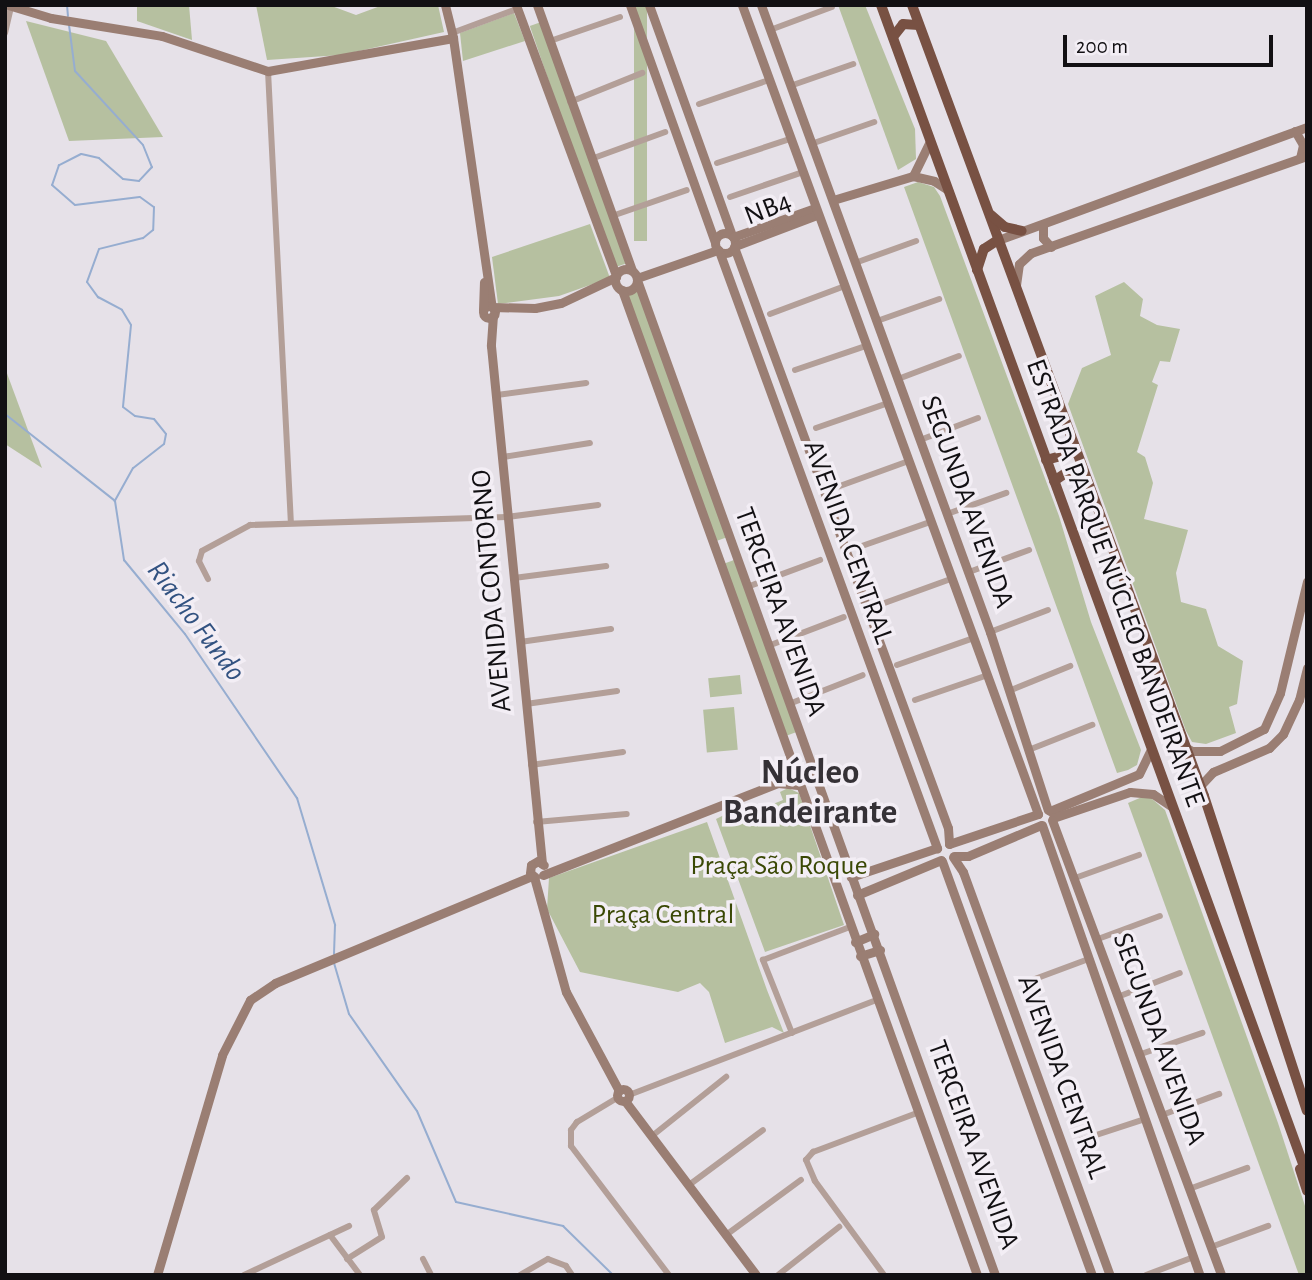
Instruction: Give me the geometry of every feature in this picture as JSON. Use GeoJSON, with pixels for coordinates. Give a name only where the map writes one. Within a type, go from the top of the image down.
{"type":"FeatureCollection","features":[{"type":"Feature","properties":{"kind":"highway","name":"ESTRADA PARQUE NÚCLEO BANDEIRANTE"},"geometry":{"type":"LineString","coordinates":[[881,5],[1307,1175]]}},
{"type":"Feature","properties":{"kind":"highway","name":"ESTRADA PARQUE NÚCLEO BANDEIRANTE"},"geometry":{"type":"LineString","coordinates":[[912,5],[1199,787],[1307,1111]]}},
{"type":"Feature","properties":{"kind":"highway"},"geometry":{"type":"LineString","coordinates":[[893,37],[903,24],[919,25]]}},
{"type":"Feature","properties":{"kind":"highway"},"geometry":{"type":"LineString","coordinates":[[989,214],[1005,227],[1022,231]]}},
{"type":"Feature","properties":{"kind":"highway"},"geometry":{"type":"LineString","coordinates":[[977,271],[984,249],[998,240]]}},
{"type":"Feature","properties":{"kind":"highway"},"geometry":{"type":"LineString","coordinates":[[1046,460],[1075,452]]}},
{"type":"Feature","properties":{"kind":"highway"},"geometry":{"type":"LineString","coordinates":[[1054,481],[1066,473],[1083,472]]}},
{"type":"Feature","properties":{"kind":"highway"},"geometry":{"type":"LineString","coordinates":[[1285,1119],[1307,1191]]}},
{"type":"Feature","properties":{"kind":"street","name":"AVENIDA CONTORNO"},"geometry":{"type":"LineString","coordinates":[[445,5],[453,35],[490,312],[491,346],[526,704],[540,901],[576,1017],[622,1096],[756,1275]]}},
{"type":"Feature","properties":{"kind":"street","name":"AVENIDA CENTRAL"},"geometry":{"type":"LineString","coordinates":[[630,5],[868,671],[942,861],[970,945],[1090,1271]]}},
{"type":"Feature","properties":{"kind":"street","name":"AVENIDA CENTRAL"},"geometry":{"type":"LineString","coordinates":[[649,5],[884,657],[893,667],[948,828],[953,857],[963,872],[1110,1275]]}},
{"type":"Feature","properties":{"kind":"street","name":"SEGUNDA AVENIDA"},"geometry":{"type":"LineString","coordinates":[[742,5],[909,461],[971,639],[1038,814],[1107,1017],[1200,1275]]}},
{"type":"Feature","properties":{"kind":"street","name":"SEGUNDA AVENIDA"},"geometry":{"type":"LineString","coordinates":[[761,5],[969,572],[1031,749],[1051,815],[1221,1275]]}},
{"type":"Feature","properties":{"kind":"street"},"geometry":{"type":"LineString","coordinates":[[5,33],[9,6],[51,18],[162,36],[268,71],[453,35],[519,14],[539,11]]}},
{"type":"Feature","properties":{"kind":"street"},"geometry":{"type":"LineString","coordinates":[[770,30],[832,7]]}},
{"type":"Feature","properties":{"kind":"street","name":"TERCEIRA AVENIDA"},"geometry":{"type":"LineString","coordinates":[[539,11],[857,895],[880,950],[995,1275]]}},
{"type":"Feature","properties":{"kind":"street","name":"TERCEIRA AVENIDA"},"geometry":{"type":"LineString","coordinates":[[519,14],[977,1275]]}},
{"type":"Feature","properties":{"kind":"street"},"geometry":{"type":"LineString","coordinates":[[550,41],[620,17]]}},
{"type":"Feature","properties":{"kind":"street"},"geometry":{"type":"LineString","coordinates":[[790,86],[853,64]]}},
{"type":"Feature","properties":{"kind":"street"},"geometry":{"type":"LineString","coordinates":[[268,71],[291,521]]}},
{"type":"Feature","properties":{"kind":"street"},"geometry":{"type":"LineString","coordinates":[[570,102],[642,73]]}},
{"type":"Feature","properties":{"kind":"street"},"geometry":{"type":"LineString","coordinates":[[699,104],[769,80]]}},
{"type":"Feature","properties":{"kind":"street"},"geometry":{"type":"LineString","coordinates":[[811,144],[874,122]]}},
{"type":"Feature","properties":{"kind":"street"},"geometry":{"type":"LineString","coordinates":[[998,240],[1043,226],[1307,127]]}},
{"type":"Feature","properties":{"kind":"street"},"geometry":{"type":"LineString","coordinates":[[1016,290],[1019,264],[1031,253],[1304,157],[1303,145],[1295,131]]}},
{"type":"Feature","properties":{"kind":"street"},"geometry":{"type":"LineString","coordinates":[[592,159],[665,132]]}},
{"type":"Feature","properties":{"kind":"street"},"geometry":{"type":"LineString","coordinates":[[717,163],[790,138]]}},
{"type":"Feature","properties":{"kind":"street"},"geometry":{"type":"LineString","coordinates":[[930,141],[913,176],[948,190]]}},
{"type":"Feature","properties":{"kind":"street"},"geometry":{"type":"LineString","coordinates":[[730,197],[803,172]]}},
{"type":"Feature","properties":{"kind":"street","name":"NB4"},"geometry":{"type":"LineString","coordinates":[[835,205],[845,199],[913,176]]}},
{"type":"Feature","properties":{"kind":"street"},"geometry":{"type":"LineString","coordinates":[[612,216],[687,190]]}},
{"type":"Feature","properties":{"kind":"street"},"geometry":{"type":"LineString","coordinates":[[822,198],[835,205],[832,218],[817,211],[822,198]]}},
{"type":"Feature","properties":{"kind":"street","name":"NB4"},"geometry":{"type":"LineString","coordinates":[[733,241],[817,211]]}},
{"type":"Feature","properties":{"kind":"street"},"geometry":{"type":"LineString","coordinates":[[1043,226],[1043,238],[1051,247]]}},
{"type":"Feature","properties":{"kind":"street"},"geometry":{"type":"LineString","coordinates":[[720,234],[733,241],[729,253],[717,247],[720,234]]}},
{"type":"Feature","properties":{"kind":"street"},"geometry":{"type":"LineString","coordinates":[[855,263],[916,241]]}},
{"type":"Feature","properties":{"kind":"street","name":"NB4"},"geometry":{"type":"LineString","coordinates":[[635,275],[717,247]]}},
{"type":"Feature","properties":{"kind":"street"},"geometry":{"type":"LineString","coordinates":[[490,312],[561,303],[618,282],[632,289],[635,275],[622,270],[618,282]]}},
{"type":"Feature","properties":{"kind":"street"},"geometry":{"type":"LineString","coordinates":[[770,314],[845,286]]}},
{"type":"Feature","properties":{"kind":"street"},"geometry":{"type":"LineString","coordinates":[[877,321],[939,299]]}},
{"type":"Feature","properties":{"kind":"street"},"geometry":{"type":"LineString","coordinates":[[795,370],[866,346]]}},
{"type":"Feature","properties":{"kind":"street"},"geometry":{"type":"LineString","coordinates":[[898,379],[960,356]]}},
{"type":"Feature","properties":{"kind":"street"},"geometry":{"type":"LineString","coordinates":[[497,395],[586,383]]}},
{"type":"Feature","properties":{"kind":"street"},"geometry":{"type":"LineString","coordinates":[[816,428],[888,403],[898,404],[904,397]]}},
{"type":"Feature","properties":{"kind":"street"},"geometry":{"type":"LineString","coordinates":[[893,418],[910,412]]}},
{"type":"Feature","properties":{"kind":"street"},"geometry":{"type":"LineString","coordinates":[[920,440],[978,418]]}},
{"type":"Feature","properties":{"kind":"street"},"geometry":{"type":"LineString","coordinates":[[503,457],[590,443]]}},
{"type":"Feature","properties":{"kind":"street"},"geometry":{"type":"LineString","coordinates":[[792,456],[804,453],[808,445]]}},
{"type":"Feature","properties":{"kind":"street"},"geometry":{"type":"LineString","coordinates":[[837,487],[909,461]]}},
{"type":"Feature","properties":{"kind":"street"},"geometry":{"type":"LineString","coordinates":[[797,470],[804,463],[815,465]]}},
{"type":"Feature","properties":{"kind":"street"},"geometry":{"type":"LineString","coordinates":[[947,514],[1006,492]]}},
{"type":"Feature","properties":{"kind":"street"},"geometry":{"type":"LineString","coordinates":[[208,579],[199,561],[202,551],[243,527],[291,521],[508,517],[598,505]]}},
{"type":"Feature","properties":{"kind":"street"},"geometry":{"type":"LineString","coordinates":[[859,547],[930,522]]}},
{"type":"Feature","properties":{"kind":"street"},"geometry":{"type":"LineString","coordinates":[[713,545],[729,537]]}},
{"type":"Feature","properties":{"kind":"street"},"geometry":{"type":"LineString","coordinates":[[969,572],[1029,550]]}},
{"type":"Feature","properties":{"kind":"street"},"geometry":{"type":"LineString","coordinates":[[719,562],[736,555]]}},
{"type":"Feature","properties":{"kind":"street"},"geometry":{"type":"LineString","coordinates":[[747,587],[820,560]]}},
{"type":"Feature","properties":{"kind":"street"},"geometry":{"type":"LineString","coordinates":[[514,578],[606,566]]}},
{"type":"Feature","properties":{"kind":"street"},"geometry":{"type":"LineString","coordinates":[[879,606],[950,579]]}},
{"type":"Feature","properties":{"kind":"street"},"geometry":{"type":"LineString","coordinates":[[1181,744],[1204,753],[1244,742],[1264,729],[1273,716],[1307,581]]}},
{"type":"Feature","properties":{"kind":"street"},"geometry":{"type":"LineString","coordinates":[[990,632],[1048,610]]}},
{"type":"Feature","properties":{"kind":"street"},"geometry":{"type":"LineString","coordinates":[[768,646],[844,617]]}},
{"type":"Feature","properties":{"kind":"street"},"geometry":{"type":"LineString","coordinates":[[520,642],[611,629]]}},
{"type":"Feature","properties":{"kind":"street"},"geometry":{"type":"LineString","coordinates":[[789,704],[868,671],[893,667],[971,639]]}},
{"type":"Feature","properties":{"kind":"street"},"geometry":{"type":"LineString","coordinates":[[976,650],[994,644]]}},
{"type":"Feature","properties":{"kind":"street"},"geometry":{"type":"LineString","coordinates":[[980,662],[999,656]]}},
{"type":"Feature","properties":{"kind":"street"},"geometry":{"type":"LineString","coordinates":[[868,671],[884,657]]}},
{"type":"Feature","properties":{"kind":"street"},"geometry":{"type":"LineString","coordinates":[[1011,690],[1070,666]]}},
{"type":"Feature","properties":{"kind":"street"},"geometry":{"type":"LineString","coordinates":[[1199,787],[1213,772],[1250,759],[1283,734],[1303,700],[1307,667]]}},
{"type":"Feature","properties":{"kind":"street"},"geometry":{"type":"LineString","coordinates":[[915,700],[985,676]]}},
{"type":"Feature","properties":{"kind":"street"},"geometry":{"type":"LineString","coordinates":[[526,704],[617,691]]}},
{"type":"Feature","properties":{"kind":"street"},"geometry":{"type":"LineString","coordinates":[[1031,749],[1092,725]]}},
{"type":"Feature","properties":{"kind":"street"},"geometry":{"type":"LineString","coordinates":[[784,742],[795,739],[799,732]]}},
{"type":"Feature","properties":{"kind":"street"},"geometry":{"type":"LineString","coordinates":[[1244,742],[1243,755],[1250,759]]}},
{"type":"Feature","properties":{"kind":"street"},"geometry":{"type":"LineString","coordinates":[[857,895],[953,857],[968,856],[1041,825],[1051,815],[1143,771],[1151,749]]}},
{"type":"Feature","properties":{"kind":"street"},"geometry":{"type":"LineString","coordinates":[[778,783],[799,750],[807,752]]}},
{"type":"Feature","properties":{"kind":"street"},"geometry":{"type":"LineString","coordinates":[[531,765],[623,752]]}},
{"type":"Feature","properties":{"kind":"street"},"geometry":{"type":"LineString","coordinates":[[157,1275],[231,1030],[250,1000],[311,968],[537,870],[565,863],[778,783],[798,785]]}},
{"type":"Feature","properties":{"kind":"street"},"geometry":{"type":"LineString","coordinates":[[1107,786],[1112,798]]}},
{"type":"Feature","properties":{"kind":"street"},"geometry":{"type":"LineString","coordinates":[[851,877],[1038,814],[1051,815],[1112,798],[1146,793],[1171,807]]}},
{"type":"Feature","properties":{"kind":"street"},"geometry":{"type":"LineString","coordinates":[[536,827],[626,814]]}},
{"type":"Feature","properties":{"kind":"street"},"geometry":{"type":"LineString","coordinates":[[1075,878],[1139,855]]}},
{"type":"Feature","properties":{"kind":"street"},"geometry":{"type":"LineString","coordinates":[[863,872],[870,889]]}},
{"type":"Feature","properties":{"kind":"street"},"geometry":{"type":"LineString","coordinates":[[1098,939],[1160,916]]}},
{"type":"Feature","properties":{"kind":"street"},"geometry":{"type":"LineString","coordinates":[[792,1033],[763,960],[850,927]]}},
{"type":"Feature","properties":{"kind":"street"},"geometry":{"type":"LineString","coordinates":[[855,942],[874,934]]}},
{"type":"Feature","properties":{"kind":"street"},"geometry":{"type":"LineString","coordinates":[[970,945],[980,938],[988,940]]}},
{"type":"Feature","properties":{"kind":"street"},"geometry":{"type":"LineString","coordinates":[[860,956],[880,950]]}},
{"type":"Feature","properties":{"kind":"street"},"geometry":{"type":"LineString","coordinates":[[1024,983],[1087,960]]}},
{"type":"Feature","properties":{"kind":"street"},"geometry":{"type":"LineString","coordinates":[[1120,996],[1180,974]]}},
{"type":"Feature","properties":{"kind":"street"},"geometry":{"type":"LineString","coordinates":[[669,1275],[571,1146],[571,1130],[577,1122],[622,1096],[876,1000]]}},
{"type":"Feature","properties":{"kind":"street"},"geometry":{"type":"LineString","coordinates":[[1107,1017],[1126,1012]]}},
{"type":"Feature","properties":{"kind":"street"},"geometry":{"type":"LineString","coordinates":[[1113,1031],[1131,1028]]}},
{"type":"Feature","properties":{"kind":"street"},"geometry":{"type":"LineString","coordinates":[[1141,1055],[1202,1033]]}},
{"type":"Feature","properties":{"kind":"street"},"geometry":{"type":"LineString","coordinates":[[652,1136],[726,1077]]}},
{"type":"Feature","properties":{"kind":"street"},"geometry":{"type":"LineString","coordinates":[[1162,1115],[1219,1094]]}},
{"type":"Feature","properties":{"kind":"street"},"geometry":{"type":"LineString","coordinates":[[913,1101],[930,1096]]}},
{"type":"Feature","properties":{"kind":"street"},"geometry":{"type":"LineString","coordinates":[[882,1274],[815,1181],[806,1160],[813,1152],[918,1115],[937,1111]]}},
{"type":"Feature","properties":{"kind":"street"},"geometry":{"type":"LineString","coordinates":[[1082,1140],[1144,1119]]}},
{"type":"Feature","properties":{"kind":"street"},"geometry":{"type":"LineString","coordinates":[[689,1185],[763,1130]]}},
{"type":"Feature","properties":{"kind":"street"},"geometry":{"type":"LineString","coordinates":[[1189,1189],[1247,1168]]}},
{"type":"Feature","properties":{"kind":"street"},"geometry":{"type":"LineString","coordinates":[[347,1259],[382,1237],[374,1210],[407,1178]]}},
{"type":"Feature","properties":{"kind":"street"},"geometry":{"type":"LineString","coordinates":[[726,1236],[801,1180]]}},
{"type":"Feature","properties":{"kind":"street"},"geometry":{"type":"LineString","coordinates":[[244,1275],[349,1226]]}},
{"type":"Feature","properties":{"kind":"street"},"geometry":{"type":"LineString","coordinates":[[1146,1275],[1192,1252],[1268,1226]]}},
{"type":"Feature","properties":{"kind":"street"},"geometry":{"type":"LineString","coordinates":[[778,1275],[839,1227]]}},
{"type":"Feature","properties":{"kind":"street"},"geometry":{"type":"LineString","coordinates":[[1186,1235],[1204,1228]]}},
{"type":"Feature","properties":{"kind":"street"},"geometry":{"type":"LineString","coordinates":[[330,1235],[360,1275]]}},
{"type":"Feature","properties":{"kind":"street"},"geometry":{"type":"LineString","coordinates":[[1086,1258],[1101,1251]]}},
{"type":"Feature","properties":{"kind":"street"},"geometry":{"type":"LineString","coordinates":[[423,1259],[431,1275]]}},
{"type":"Feature","properties":{"kind":"street"},"geometry":{"type":"LineString","coordinates":[[520,1275],[548,1259],[570,1272]]}},
{"type":"Feature","properties":{"kind":"street"},"geometry":{"type":"LineString","coordinates":[[1090,1271],[1106,1263]]}},
{"type":"Feature","properties":{"kind":"green space"},"geometry":{"type":"Polygon","coordinates":[[[137,5],[189,5],[192,40],[137,21],[137,5]]]}},
{"type":"Feature","properties":{"kind":"green space"},"geometry":{"type":"Polygon","coordinates":[[[256,5],[329,5],[356,15],[383,5],[438,5],[444,32],[341,55],[267,60],[256,5]]]}},
{"type":"Feature","properties":{"kind":"green space"},"geometry":{"type":"Polygon","coordinates":[[[634,5],[647,5],[647,241],[634,241],[634,5]]]}},
{"type":"Feature","properties":{"kind":"green space"},"geometry":{"type":"Polygon","coordinates":[[[838,5],[865,5],[915,129],[916,159],[898,170],[838,5]]]}},
{"type":"Feature","properties":{"kind":"green space"},"geometry":{"type":"Polygon","coordinates":[[[514,13],[525,41],[463,61],[460,33],[514,13]]]}},
{"type":"Feature","properties":{"kind":"green space"},"geometry":{"type":"Polygon","coordinates":[[[26,21],[106,41],[163,137],[69,141],[26,21]]]}},
{"type":"Feature","properties":{"kind":"green space"},"geometry":{"type":"Polygon","coordinates":[[[544,21],[627,263],[613,268],[530,26],[544,21]]]}},
{"type":"Feature","properties":{"kind":"green space"},"geometry":{"type":"Polygon","coordinates":[[[918,182],[934,187],[940,196],[1059,516],[1091,622],[1141,750],[1137,765],[1128,770],[1117,773],[904,187],[918,182]]]}},
{"type":"Feature","properties":{"kind":"green space"},"geometry":{"type":"Polygon","coordinates":[[[590,224],[610,278],[559,296],[498,304],[492,257],[590,224]]]}},
{"type":"Feature","properties":{"kind":"green space"},"geometry":{"type":"Polygon","coordinates":[[[1124,282],[1143,299],[1140,316],[1157,325],[1180,329],[1170,362],[1160,361],[1152,382],[1158,385],[1137,452],[1145,457],[1153,483],[1144,519],[1188,530],[1176,573],[1181,602],[1206,609],[1218,646],[1243,661],[1237,704],[1229,707],[1236,733],[1206,744],[1192,742],[1186,731],[1068,404],[1082,368],[1111,355],[1095,296],[1124,282]]]}},
{"type":"Feature","properties":{"kind":"green space"},"geometry":{"type":"Polygon","coordinates":[[[637,288],[728,537],[716,541],[626,292],[637,288]]]}},
{"type":"Feature","properties":{"kind":"green space"},"geometry":{"type":"Polygon","coordinates":[[[5,368],[42,468],[5,444],[5,368]]]}},
{"type":"Feature","properties":{"kind":"green space"},"geometry":{"type":"Polygon","coordinates":[[[734,560],[797,732],[784,736],[722,564],[734,560]]]}},
{"type":"Feature","properties":{"kind":"green space"},"geometry":{"type":"Polygon","coordinates":[[[740,675],[742,694],[710,697],[708,678],[740,675]]]}},
{"type":"Feature","properties":{"kind":"green space"},"geometry":{"type":"Polygon","coordinates":[[[734,707],[738,750],[707,753],[703,710],[734,707]]]}},
{"type":"Feature","properties":{"kind":"green space","name":"Praça São Roque"},"geometry":{"type":"Polygon","coordinates":[[[788,788],[799,793],[844,925],[765,952],[716,819],[744,805],[768,806],[783,800],[780,792],[788,788]]]}},
{"type":"Feature","properties":{"kind":"green space"},"geometry":{"type":"Polygon","coordinates":[[[1142,797],[1151,798],[1165,810],[1278,1123],[1307,1212],[1307,1275],[1299,1275],[1128,803],[1142,797]]]}},
{"type":"Feature","properties":{"kind":"green space","name":"Praça Central"},"geometry":{"type":"Polygon","coordinates":[[[707,822],[784,1033],[772,1027],[725,1043],[709,992],[700,983],[678,992],[580,972],[547,909],[549,878],[707,822]]]}},
{"type":"Feature","properties":{"kind":"waterway","name":"Riacho Fundo"},"geometry":{"type":"LineString","coordinates":[[67,5],[68,16]]}},
{"type":"Feature","properties":{"kind":"waterway","name":"Riacho Fundo"},"geometry":{"type":"LineString","coordinates":[[69,25],[75,71],[143,145],[152,167],[139,181],[123,179],[99,158],[81,154],[59,165],[52,185],[75,205],[140,197],[154,207],[153,230],[143,238],[99,249],[87,282],[98,297],[122,310],[131,325],[123,407],[135,416],[154,419],[166,434],[164,444],[133,468],[115,501],[124,560],[185,634],[297,798],[335,925],[334,954]]}},
{"type":"Feature","properties":{"kind":"waterway"},"geometry":{"type":"LineString","coordinates":[[5,414],[114,500]]}},
{"type":"Feature","properties":{"kind":"waterway","name":"Riacho Fundo"},"geometry":{"type":"LineString","coordinates":[[334,963],[349,1014],[417,1111],[456,1202],[563,1226],[613,1275]]}},
{"type":"Feature","properties":{"kind":"district","name":"Núcleo Bandeirante"},"geometry":{"type":"Point","coordinates":[810,793]}}]}
